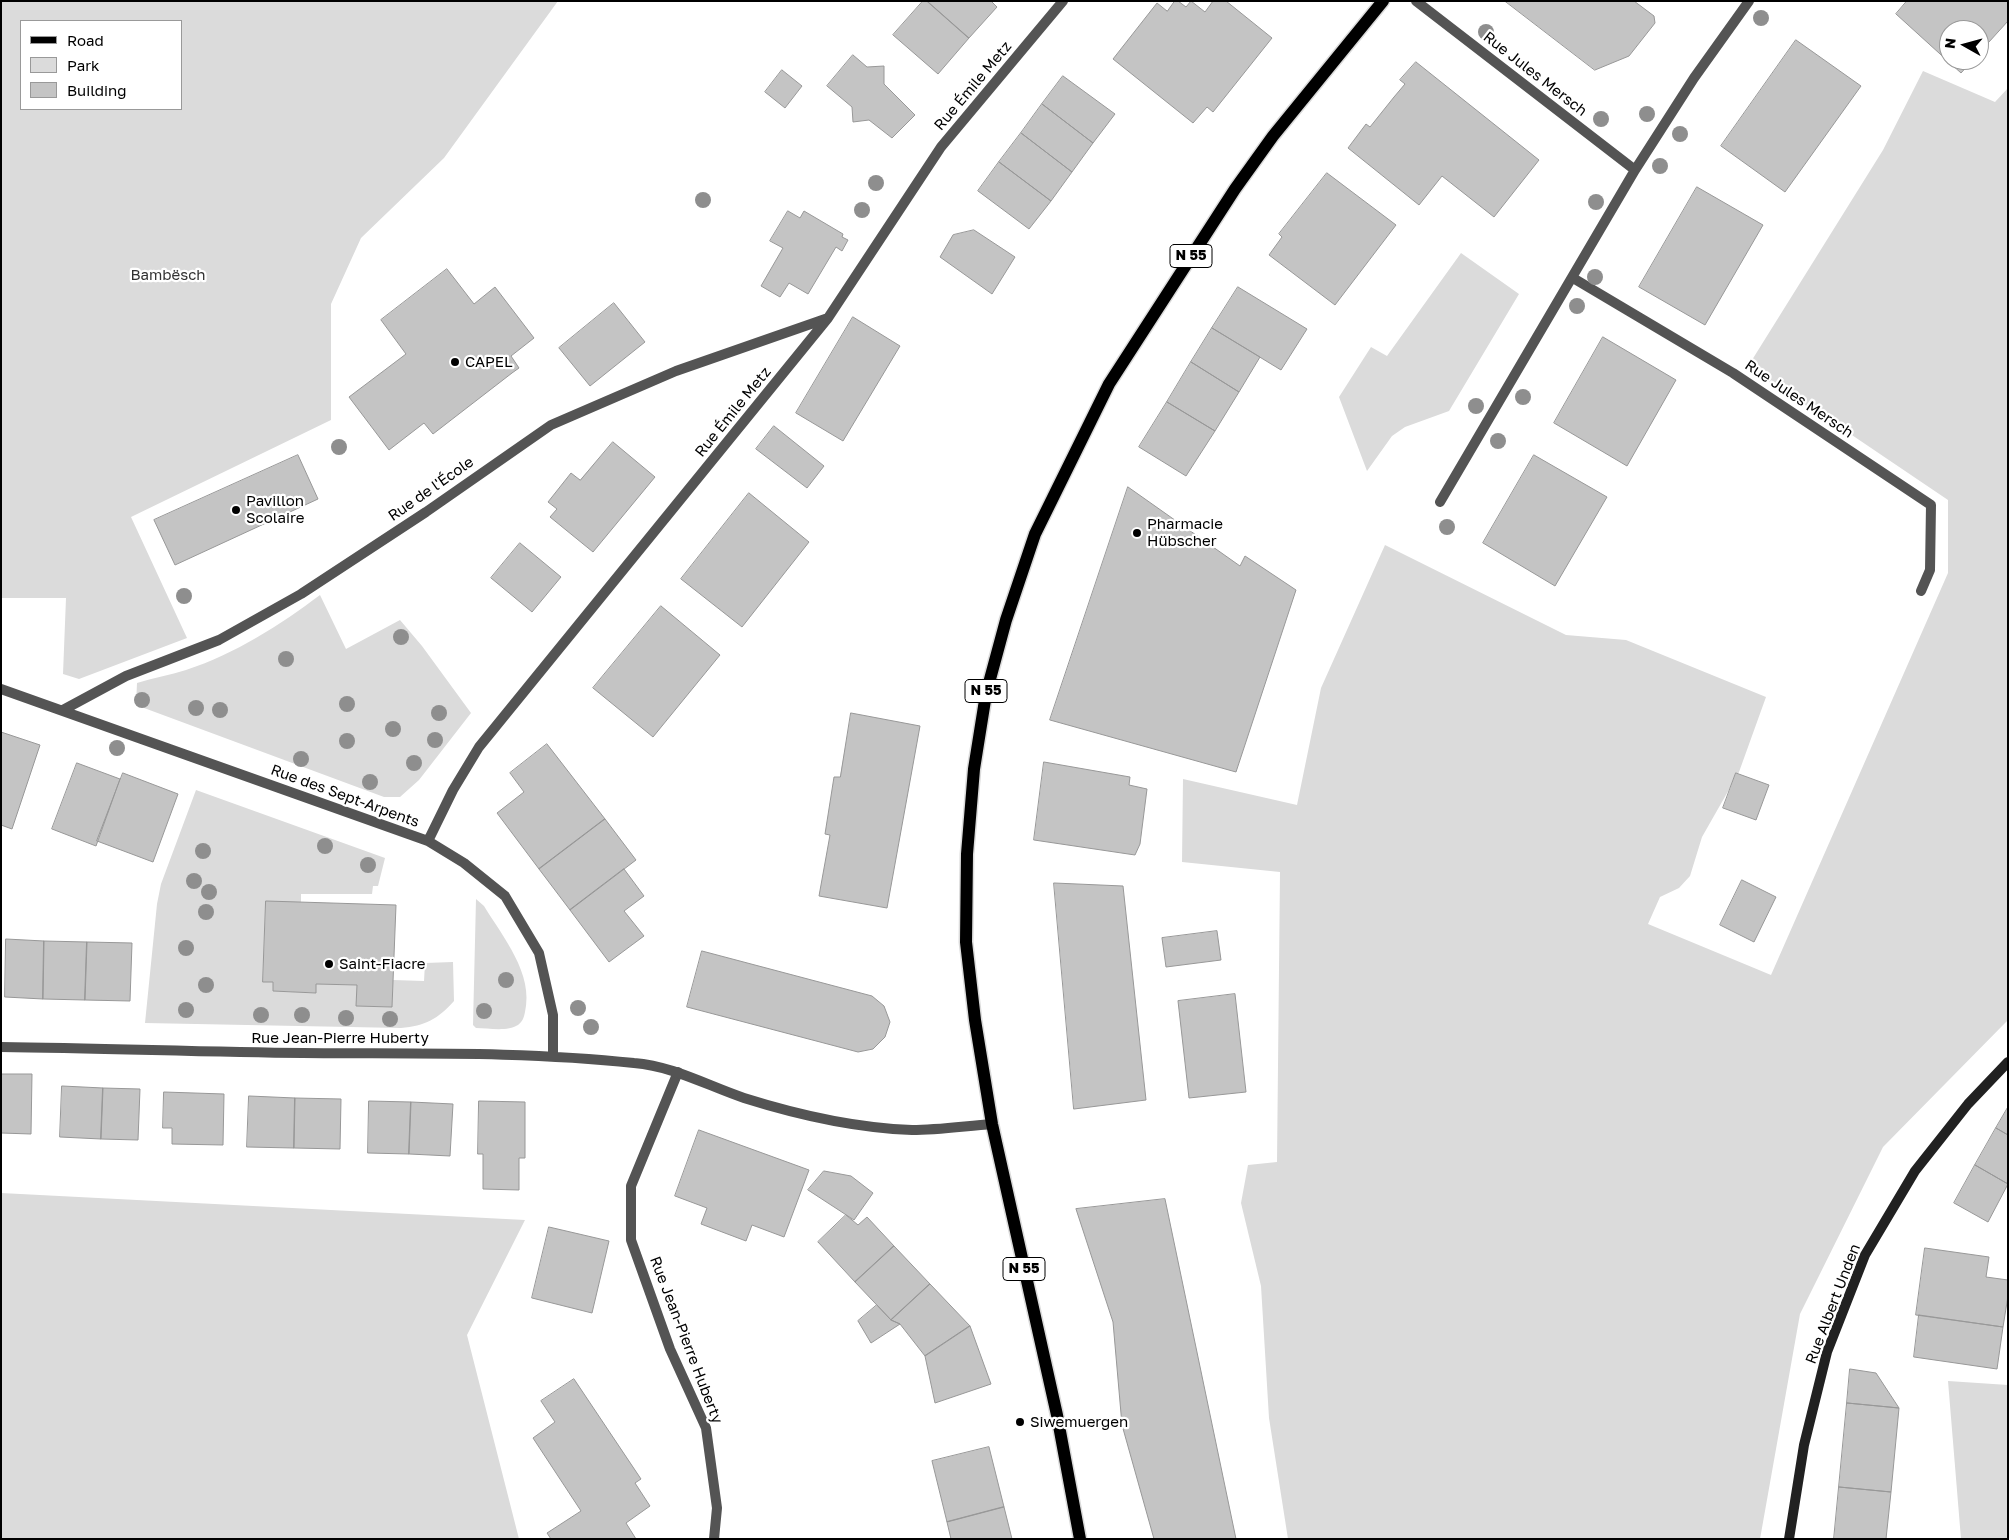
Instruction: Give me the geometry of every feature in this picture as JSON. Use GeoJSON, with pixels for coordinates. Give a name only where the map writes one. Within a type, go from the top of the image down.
{"type":"FeatureCollection","features":[{"type":"Feature","properties":{"kind":"main road","name":"N 55"},"geometry":{"type":"LineString","coordinates":[[1080,1539],[1057,1415],[992,1124],[976,1029],[966,942],[967,854],[974,769],[986,694],[1006,620],[1035,534],[1108,384],[1235,189],[1273,136],[1383,1]]}},
{"type":"Feature","properties":{"kind":"main road","name":"Rue Albert Unden"},"geometry":{"type":"LineString","coordinates":[[1789,1539],[1804,1445],[1826,1352],[1865,1255],[1915,1172],[1968,1104],[2008,1062]]}},
{"type":"Feature","properties":{"kind":"street","name":"Rue Émile Metz"},"geometry":{"type":"LineString","coordinates":[[428,841],[453,790],[479,747],[828,318],[940,147],[1063,1]]}},
{"type":"Feature","properties":{"kind":"street","name":"Rue Jules Mersch"},"geometry":{"type":"LineString","coordinates":[[1416,1],[1635,170]]}},
{"type":"Feature","properties":{"kind":"street"},"geometry":{"type":"LineString","coordinates":[[1440,502],[1635,170],[1694,78],[1749,1]]}},
{"type":"Feature","properties":{"kind":"street","name":"Rue Jules Mersch"},"geometry":{"type":"LineString","coordinates":[[1573,278],[1733,373],[1930,505],[1930,570],[1921,591]]}},
{"type":"Feature","properties":{"kind":"street","name":"Rue de l'École"},"geometry":{"type":"LineString","coordinates":[[63,710],[126,676],[219,640],[300,594],[426,512],[551,424],[676,371],[828,318]]}},
{"type":"Feature","properties":{"kind":"street","name":"Rue des Sept-Arpents"},"geometry":{"type":"LineString","coordinates":[[1,688],[428,841],[464,864],[505,896],[539,952],[553,1015],[553,1057]]}},
{"type":"Feature","properties":{"kind":"street","name":"Rue Jean-Pierre Huberty"},"geometry":{"type":"LineString","coordinates":[[1,1047],[553,1057],[638,1063],[678,1072],[744,1098],[856,1125],[913,1130],[992,1124]]}},
{"type":"Feature","properties":{"kind":"street","name":"Rue Jean-Pierre Huberty"},"geometry":{"type":"LineString","coordinates":[[678,1072],[631,1186],[631,1240],[670,1350],[706,1428],[717,1508],[714,1539]]}},
{"type":"Feature","properties":{"kind":"green space","name":"Bambësch"},"geometry":{"type":"Polygon","coordinates":[[[1,1],[558,1],[444,158],[361,238],[331,304],[331,420],[131,517],[187,638],[79,679],[63,674],[66,598],[1,598],[1,1]]]}},
{"type":"Feature","properties":{"kind":"green space"},"geometry":{"type":"Polygon","coordinates":[[[1923,71],[1995,102],[2008,88],[2008,1020],[1883,1147],[1800,1314],[1760,1539],[1288,1539],[1269,1418],[1261,1286],[1241,1203],[1248,1165],[1277,1162],[1280,872],[1182,862],[1183,779],[1297,805],[1321,688],[1385,545],[1566,635],[1626,640],[1766,697],[1739,772],[1702,837],[1690,876],[1679,888],[1660,897],[1648,924],[1771,975],[1948,573],[1948,500],[1840,427],[1747,368],[1883,150],[1923,71]]]}},
{"type":"Feature","properties":{"kind":"green space"},"geometry":{"type":"Polygon","coordinates":[[[1461,253],[1519,294],[1449,411],[1405,427],[1392,436],[1367,471],[1339,397],[1371,347],[1387,356],[1461,253]]]}},
{"type":"Feature","properties":{"kind":"green space"},"geometry":{"type":"Polygon","coordinates":[[[320,595],[346,649],[400,620],[422,646],[471,713],[419,780],[400,797],[384,797],[136,705],[137,683],[186,670],[222,656],[273,628],[320,595]]]}},
{"type":"Feature","properties":{"kind":"green space"},"geometry":{"type":"Polygon","coordinates":[[[196,790],[385,858],[378,886],[373,886],[372,894],[301,894],[301,902],[264,982],[273,982],[274,991],[315,993],[316,984],[357,985],[357,1006],[392,1007],[393,980],[424,981],[425,963],[453,962],[454,1001],[437,1017],[424,1023],[401,1028],[145,1023],[157,904],[161,884],[196,790]]]}},
{"type":"Feature","properties":{"kind":"green space"},"geometry":{"type":"Polygon","coordinates":[[[476,899],[484,906],[508,943],[521,970],[527,998],[524,1016],[520,1023],[514,1027],[492,1029],[476,1028],[473,1025],[476,899]]]}},
{"type":"Feature","properties":{"kind":"green space"},"geometry":{"type":"Polygon","coordinates":[[[1,1193],[525,1220],[467,1335],[519,1539],[1,1539],[1,1193]]]}},
{"type":"Feature","properties":{"kind":"green space"},"geometry":{"type":"Polygon","coordinates":[[[1948,1381],[2008,1385],[2008,1539],[1961,1539],[1948,1381]]]}},
{"type":"Feature","properties":{"kind":"building"},"geometry":{"type":"Polygon","coordinates":[[[923,1],[927,1],[969,38],[938,74],[893,35],[923,1]]]}},
{"type":"Feature","properties":{"kind":"building"},"geometry":{"type":"Polygon","coordinates":[[[927,1],[991,1],[997,7],[969,38],[927,1]]]}},
{"type":"Feature","properties":{"kind":"building"},"geometry":{"type":"Polygon","coordinates":[[[1175,1],[1186,7],[1191,1],[1205,12],[1213,1],[1226,1],[1272,38],[1213,112],[1207,107],[1193,123],[1113,59],[1157,3],[1167,11],[1175,1]]]}},
{"type":"Feature","properties":{"kind":"building"},"geometry":{"type":"Polygon","coordinates":[[[1505,1],[1634,1],[1654,16],[1655,23],[1629,56],[1595,70],[1505,1]]]}},
{"type":"Feature","properties":{"kind":"building"},"geometry":{"type":"Polygon","coordinates":[[[1907,1],[2008,1],[2008,21],[1989,42],[1989,20],[1939,20],[1939,53],[1896,14],[1907,1]]]}},
{"type":"Feature","properties":{"kind":"building"},"geometry":{"type":"Polygon","coordinates":[[[1796,40],[1861,86],[1785,192],[1721,146],[1796,40]]]}},
{"type":"Feature","properties":{"kind":"building"},"geometry":{"type":"Polygon","coordinates":[[[853,55],[867,67],[884,66],[884,84],[915,115],[892,138],[869,120],[853,122],[852,107],[827,86],[853,55]]]}},
{"type":"Feature","properties":{"kind":"building"},"geometry":{"type":"Polygon","coordinates":[[[1416,62],[1539,160],[1494,217],[1442,176],[1419,205],[1348,148],[1366,124],[1370,127],[1405,84],[1400,80],[1416,62]]]}},
{"type":"Feature","properties":{"kind":"building"},"geometry":{"type":"Polygon","coordinates":[[[782,70],[802,86],[785,108],[765,92],[782,70]]]}},
{"type":"Feature","properties":{"kind":"building"},"geometry":{"type":"Polygon","coordinates":[[[1063,76],[1115,114],[1093,143],[1042,104],[1063,76]]]}},
{"type":"Feature","properties":{"kind":"building"},"geometry":{"type":"Polygon","coordinates":[[[1042,104],[1093,143],[1072,172],[1021,133],[1042,104]]]}},
{"type":"Feature","properties":{"kind":"building"},"geometry":{"type":"Polygon","coordinates":[[[1021,133],[1072,172],[1051,201],[999,162],[1021,133]]]}},
{"type":"Feature","properties":{"kind":"building"},"geometry":{"type":"Polygon","coordinates":[[[999,162],[1051,201],[1029,229],[978,191],[999,162]]]}},
{"type":"Feature","properties":{"kind":"building"},"geometry":{"type":"Polygon","coordinates":[[[1327,173],[1396,225],[1335,305],[1269,255],[1282,237],[1279,234],[1327,173]]]}},
{"type":"Feature","properties":{"kind":"building"},"geometry":{"type":"Polygon","coordinates":[[[1697,187],[1763,225],[1705,325],[1639,287],[1697,187]]]}},
{"type":"Feature","properties":{"kind":"building"},"geometry":{"type":"Polygon","coordinates":[[[788,211],[800,218],[804,211],[843,234],[842,237],[848,240],[842,251],[836,247],[808,294],[789,283],[780,297],[761,286],[783,248],[770,241],[788,211]]]}},
{"type":"Feature","properties":{"kind":"building"},"geometry":{"type":"Polygon","coordinates":[[[974,230],[1015,257],[992,294],[940,257],[953,235],[974,230]]]}},
{"type":"Feature","properties":{"kind":"building","name":"CAPEL"},"geometry":{"type":"Polygon","coordinates":[[[447,269],[474,304],[495,287],[534,338],[511,356],[519,368],[433,434],[424,423],[389,450],[349,397],[406,354],[381,320],[447,269]]]}},
{"type":"Feature","properties":{"kind":"building"},"geometry":{"type":"Polygon","coordinates":[[[1238,287],[1307,329],[1281,370],[1212,328],[1238,287]]]}},
{"type":"Feature","properties":{"kind":"building"},"geometry":{"type":"Polygon","coordinates":[[[614,303],[645,342],[590,386],[559,348],[614,303]]]}},
{"type":"Feature","properties":{"kind":"building"},"geometry":{"type":"Polygon","coordinates":[[[853,317],[900,346],[843,441],[796,413],[853,317]]]}},
{"type":"Feature","properties":{"kind":"building"},"geometry":{"type":"Polygon","coordinates":[[[1212,328],[1260,357],[1239,392],[1191,362],[1212,328]]]}},
{"type":"Feature","properties":{"kind":"building"},"geometry":{"type":"Polygon","coordinates":[[[1603,337],[1676,380],[1627,466],[1554,423],[1603,337]]]}},
{"type":"Feature","properties":{"kind":"building"},"geometry":{"type":"Polygon","coordinates":[[[1191,362],[1239,392],[1215,431],[1167,402],[1191,362]]]}},
{"type":"Feature","properties":{"kind":"building"},"geometry":{"type":"Polygon","coordinates":[[[1167,402],[1215,431],[1186,476],[1139,447],[1167,402]]]}},
{"type":"Feature","properties":{"kind":"building"},"geometry":{"type":"Polygon","coordinates":[[[774,426],[824,466],[807,488],[756,449],[774,426]]]}},
{"type":"Feature","properties":{"kind":"building"},"geometry":{"type":"Polygon","coordinates":[[[613,442],[655,477],[593,552],[550,517],[557,509],[548,502],[571,473],[580,480],[613,442]]]}},
{"type":"Feature","properties":{"kind":"building","name":"Pavillon Scolaire"},"geometry":{"type":"Polygon","coordinates":[[[298,455],[318,499],[175,565],[154,520],[298,455]]]}},
{"type":"Feature","properties":{"kind":"building"},"geometry":{"type":"Polygon","coordinates":[[[1534,455],[1607,497],[1555,586],[1483,543],[1534,455]]]}},
{"type":"Feature","properties":{"kind":"building"},"geometry":{"type":"Polygon","coordinates":[[[1128,487],[1240,566],[1245,556],[1296,590],[1236,772],[1050,720],[1128,487]]]}},
{"type":"Feature","properties":{"kind":"building"},"geometry":{"type":"Polygon","coordinates":[[[749,493],[809,542],[742,627],[681,579],[749,493]]]}},
{"type":"Feature","properties":{"kind":"building"},"geometry":{"type":"Polygon","coordinates":[[[520,543],[561,577],[532,612],[491,578],[520,543]]]}},
{"type":"Feature","properties":{"kind":"building"},"geometry":{"type":"Polygon","coordinates":[[[661,606],[720,655],[653,737],[593,688],[661,606]]]}},
{"type":"Feature","properties":{"kind":"building"},"geometry":{"type":"Polygon","coordinates":[[[851,713],[920,726],[887,908],[819,896],[830,835],[825,834],[834,777],[840,777],[851,713]]]}},
{"type":"Feature","properties":{"kind":"building"},"geometry":{"type":"Polygon","coordinates":[[[1,732],[40,745],[12,829],[1,825],[1,732]]]}},
{"type":"Feature","properties":{"kind":"building"},"geometry":{"type":"Polygon","coordinates":[[[547,744],[605,819],[539,869],[497,813],[524,792],[510,773],[547,744]]]}},
{"type":"Feature","properties":{"kind":"building"},"geometry":{"type":"Polygon","coordinates":[[[1044,762],[1130,777],[1129,785],[1147,789],[1140,844],[1135,855],[1034,840],[1044,762]]]}},
{"type":"Feature","properties":{"kind":"building"},"geometry":{"type":"Polygon","coordinates":[[[77,763],[120,779],[96,846],[52,829],[77,763]]]}},
{"type":"Feature","properties":{"kind":"building"},"geometry":{"type":"Polygon","coordinates":[[[123,773],[178,794],[153,862],[97,841],[123,773]]]}},
{"type":"Feature","properties":{"kind":"building"},"geometry":{"type":"Polygon","coordinates":[[[1736,773],[1769,785],[1756,820],[1723,808],[1736,773]]]}},
{"type":"Feature","properties":{"kind":"building"},"geometry":{"type":"Polygon","coordinates":[[[605,819],[636,860],[570,910],[539,869],[605,819]]]}},
{"type":"Feature","properties":{"kind":"building"},"geometry":{"type":"Polygon","coordinates":[[[624,869],[644,896],[624,911],[644,936],[609,962],[570,910],[624,869]]]}},
{"type":"Feature","properties":{"kind":"building"},"geometry":{"type":"Polygon","coordinates":[[[1742,880],[1776,897],[1754,942],[1720,925],[1742,880]]]}},
{"type":"Feature","properties":{"kind":"building"},"geometry":{"type":"Polygon","coordinates":[[[1054,883],[1123,886],[1146,1100],[1074,1109],[1054,883]]]}},
{"type":"Feature","properties":{"kind":"building","name":"Saint-Fiacre"},"geometry":{"type":"Polygon","coordinates":[[[266,901],[396,905],[392,1007],[356,1006],[357,985],[316,984],[316,993],[273,991],[273,982],[263,982],[266,901]]]}},
{"type":"Feature","properties":{"kind":"building"},"geometry":{"type":"Polygon","coordinates":[[[1217,931],[1221,960],[1166,967],[1162,938],[1217,931]]]}},
{"type":"Feature","properties":{"kind":"building"},"geometry":{"type":"Polygon","coordinates":[[[6,939],[44,941],[43,999],[5,997],[6,939]]]}},
{"type":"Feature","properties":{"kind":"building"},"geometry":{"type":"Polygon","coordinates":[[[44,941],[87,942],[85,1000],[43,999],[44,941]]]}},
{"type":"Feature","properties":{"kind":"building"},"geometry":{"type":"Polygon","coordinates":[[[87,942],[132,943],[130,1001],[85,1000],[87,942]]]}},
{"type":"Feature","properties":{"kind":"building"},"geometry":{"type":"Polygon","coordinates":[[[702,951],[872,996],[884,1006],[890,1022],[885,1037],[873,1049],[858,1052],[687,1007],[702,951]]]}},
{"type":"Feature","properties":{"kind":"building"},"geometry":{"type":"Polygon","coordinates":[[[1235,994],[1246,1092],[1189,1098],[1178,1001],[1235,994]]]}},
{"type":"Feature","properties":{"kind":"building"},"geometry":{"type":"Polygon","coordinates":[[[1,1074],[32,1074],[31,1134],[1,1133],[1,1074]]]}},
{"type":"Feature","properties":{"kind":"building"},"geometry":{"type":"Polygon","coordinates":[[[62,1086],[103,1088],[101,1139],[60,1137],[62,1086]]]}},
{"type":"Feature","properties":{"kind":"building"},"geometry":{"type":"Polygon","coordinates":[[[103,1088],[140,1089],[138,1140],[101,1139],[103,1088]]]}},
{"type":"Feature","properties":{"kind":"building"},"geometry":{"type":"Polygon","coordinates":[[[164,1092],[224,1094],[223,1145],[172,1144],[172,1128],[163,1128],[164,1092]]]}},
{"type":"Feature","properties":{"kind":"building"},"geometry":{"type":"Polygon","coordinates":[[[249,1096],[295,1098],[294,1148],[247,1147],[249,1096]]]}},
{"type":"Feature","properties":{"kind":"building"},"geometry":{"type":"Polygon","coordinates":[[[295,1098],[341,1099],[340,1149],[294,1148],[295,1098]]]}},
{"type":"Feature","properties":{"kind":"building"},"geometry":{"type":"Polygon","coordinates":[[[369,1101],[411,1102],[409,1154],[368,1153],[369,1101]]]}},
{"type":"Feature","properties":{"kind":"building"},"geometry":{"type":"Polygon","coordinates":[[[479,1101],[525,1102],[525,1158],[519,1158],[519,1190],[483,1189],[483,1154],[478,1154],[479,1101]]]}},
{"type":"Feature","properties":{"kind":"building"},"geometry":{"type":"Polygon","coordinates":[[[411,1102],[453,1104],[450,1156],[409,1154],[411,1102]]]}},
{"type":"Feature","properties":{"kind":"building"},"geometry":{"type":"Polygon","coordinates":[[[2008,1107],[2008,1135],[1996,1128],[2008,1107]]]}},
{"type":"Feature","properties":{"kind":"building"},"geometry":{"type":"Polygon","coordinates":[[[1996,1128],[2008,1135],[2008,1184],[1975,1165],[1996,1128]]]}},
{"type":"Feature","properties":{"kind":"building"},"geometry":{"type":"Polygon","coordinates":[[[699,1130],[809,1170],[784,1237],[752,1225],[746,1241],[701,1224],[707,1208],[675,1196],[699,1130]]]}},
{"type":"Feature","properties":{"kind":"building"},"geometry":{"type":"Polygon","coordinates":[[[1975,1165],[2008,1184],[1988,1222],[1954,1203],[1975,1165]]]}},
{"type":"Feature","properties":{"kind":"building"},"geometry":{"type":"Polygon","coordinates":[[[824,1171],[851,1176],[873,1193],[854,1220],[808,1190],[824,1171]]]}},
{"type":"Feature","properties":{"kind":"building"},"geometry":{"type":"Polygon","coordinates":[[[1165,1199],[1236,1539],[1154,1539],[1122,1425],[1113,1322],[1076,1209],[1165,1199]]]}},
{"type":"Feature","properties":{"kind":"building"},"geometry":{"type":"Polygon","coordinates":[[[846,1215],[858,1225],[867,1217],[894,1246],[855,1282],[818,1242],[846,1215]]]}},
{"type":"Feature","properties":{"kind":"building"},"geometry":{"type":"Polygon","coordinates":[[[549,1227],[609,1241],[592,1313],[532,1298],[549,1227]]]}},
{"type":"Feature","properties":{"kind":"building"},"geometry":{"type":"Polygon","coordinates":[[[894,1246],[930,1284],[891,1320],[855,1282],[894,1246]]]}},
{"type":"Feature","properties":{"kind":"building"},"geometry":{"type":"Polygon","coordinates":[[[1925,1248],[1989,1257],[1986,1277],[2008,1280],[2008,1296],[2003,1327],[1916,1315],[1925,1248]]]}},
{"type":"Feature","properties":{"kind":"building"},"geometry":{"type":"Polygon","coordinates":[[[930,1284],[970,1326],[925,1356],[900,1324],[891,1320],[930,1284]]]}},
{"type":"Feature","properties":{"kind":"building"},"geometry":{"type":"Polygon","coordinates":[[[877,1305],[891,1320],[900,1324],[871,1343],[858,1321],[877,1305]]]}},
{"type":"Feature","properties":{"kind":"building"},"geometry":{"type":"Polygon","coordinates":[[[1919,1315],[2003,1327],[1997,1369],[1914,1357],[1919,1315]]]}},
{"type":"Feature","properties":{"kind":"building"},"geometry":{"type":"Polygon","coordinates":[[[970,1326],[991,1384],[935,1403],[925,1356],[970,1326]]]}},
{"type":"Feature","properties":{"kind":"building"},"geometry":{"type":"Polygon","coordinates":[[[1850,1369],[1876,1373],[1899,1408],[1847,1403],[1850,1369]]]}},
{"type":"Feature","properties":{"kind":"building"},"geometry":{"type":"Polygon","coordinates":[[[574,1379],[641,1479],[635,1483],[650,1506],[626,1523],[636,1539],[551,1539],[547,1533],[581,1511],[533,1438],[555,1422],[541,1401],[574,1379]]]}},
{"type":"Feature","properties":{"kind":"building"},"geometry":{"type":"Polygon","coordinates":[[[1847,1403],[1899,1408],[1891,1492],[1839,1487],[1847,1403]]]}},
{"type":"Feature","properties":{"kind":"building"},"geometry":{"type":"Polygon","coordinates":[[[989,1447],[1004,1507],[947,1522],[932,1461],[989,1447]]]}},
{"type":"Feature","properties":{"kind":"building"},"geometry":{"type":"Polygon","coordinates":[[[1839,1487],[1891,1492],[1886,1539],[1834,1539],[1839,1487]]]}},
{"type":"Feature","properties":{"kind":"building"},"geometry":{"type":"Polygon","coordinates":[[[1004,1507],[1012,1539],[951,1539],[947,1522],[1004,1507]]]}},
{"type":"Feature","properties":{"kind":"place","name":"CAPEL"},"geometry":{"type":"Point","coordinates":[455,362]}},
{"type":"Feature","properties":{"kind":"place","name":"Pavillon Scolaire"},"geometry":{"type":"Point","coordinates":[236,510]}},
{"type":"Feature","properties":{"kind":"place","name":"Pharmacie Hübscher"},"geometry":{"type":"Point","coordinates":[1137,533]}},
{"type":"Feature","properties":{"kind":"place","name":"Saint-Fiacre"},"geometry":{"type":"Point","coordinates":[329,964]}},
{"type":"Feature","properties":{"kind":"place","name":"Siwemuergen"},"geometry":{"type":"Point","coordinates":[1020,1422]}}]}
